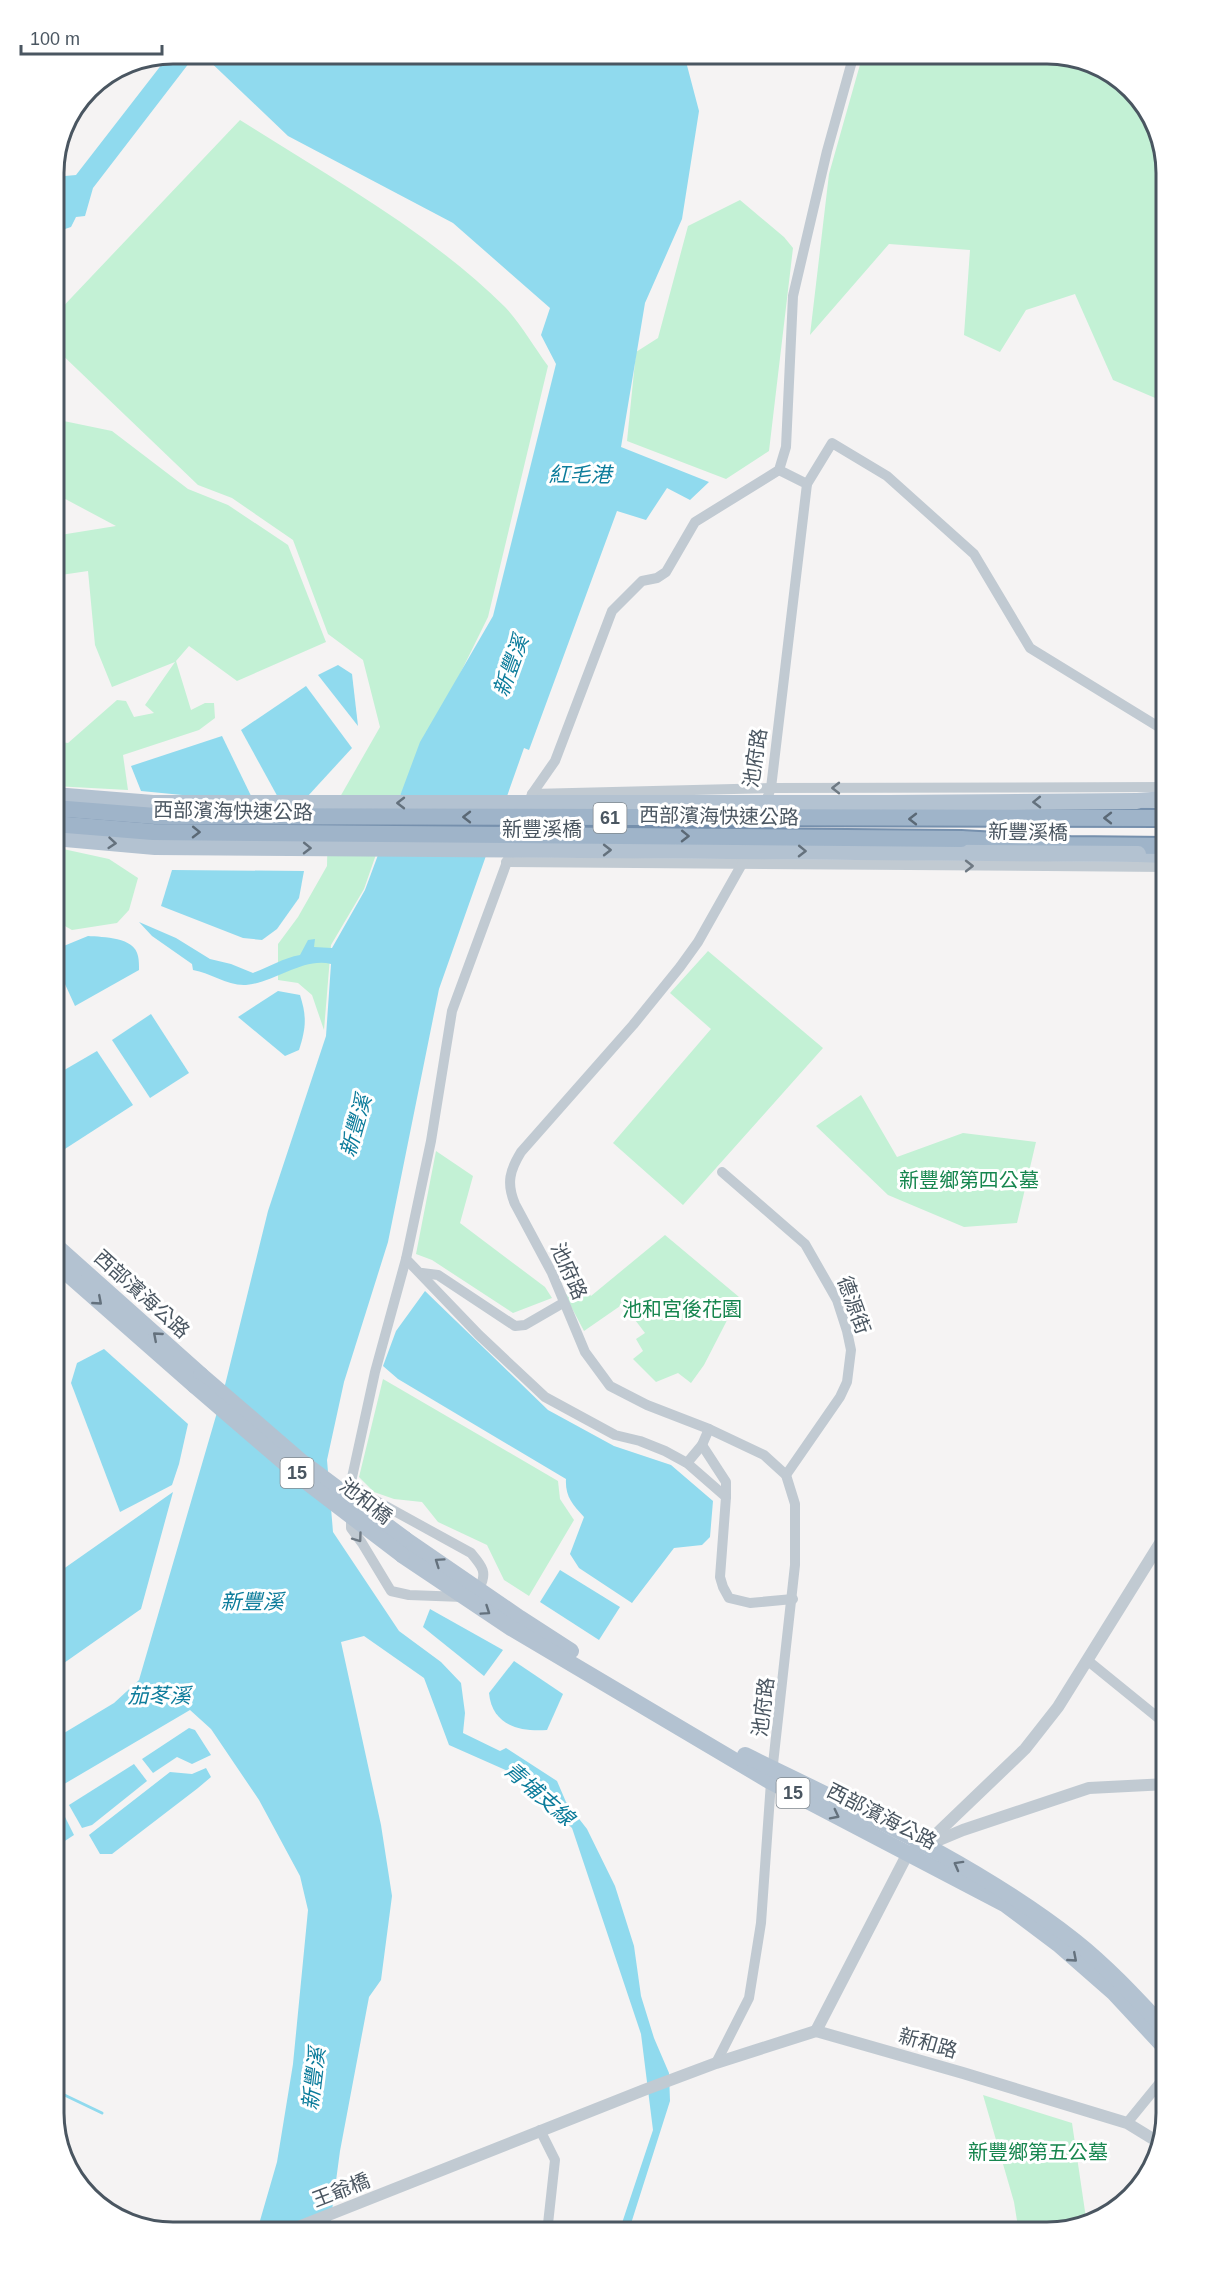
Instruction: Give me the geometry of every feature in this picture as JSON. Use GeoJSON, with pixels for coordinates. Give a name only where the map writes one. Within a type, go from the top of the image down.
{"type":"FeatureCollection","features":[{"type":"Feature","properties":{"kind":"highway","name":"西部濱海快速公路"},"geometry":{"type":"LineString","coordinates":[[65,809],[167,816],[1156,818]]}},
{"type":"Feature","properties":{"kind":"highway","name":"西部濱海快速公路"},"geometry":{"type":"LineString","coordinates":[[65,825],[153,832],[961,839],[1156,837]]}},
{"type":"Feature","properties":{"kind":"highway"},"geometry":{"type":"LineString","coordinates":[[961,839],[1070,845],[1156,846]]}},
{"type":"Feature","properties":{"kind":"main road","name":"新豐溪橋"},"geometry":{"type":"LineString","coordinates":[[65,796],[153,803],[888,803],[1156,800]]}},
{"type":"Feature","properties":{"kind":"main road","name":"新豐溪橋"},"geometry":{"type":"LineString","coordinates":[[65,839],[155,847],[1156,855]]}},
{"type":"Feature","properties":{"kind":"main road","name":"西部濱海公路"},"geometry":{"type":"LineString","coordinates":[[64,1254],[198,1381]]}},
{"type":"Feature","properties":{"kind":"main road","name":"西部濱海公路"},"geometry":{"type":"LineString","coordinates":[[64,1271],[198,1381]]}},
{"type":"Feature","properties":{"kind":"main road","name":"池和橋"},"geometry":{"type":"LineString","coordinates":[[198,1381],[302,1462],[404,1547]]}},
{"type":"Feature","properties":{"kind":"main road","name":"西部濱海公路"},"geometry":{"type":"LineString","coordinates":[[404,1547],[472,1593],[511,1628],[908,1853],[1006,1905],[1058,1944],[1114,1994],[1156,2038]]}},
{"type":"Feature","properties":{"kind":"main road","name":"西部濱海公路"},"geometry":{"type":"LineString","coordinates":[[772,1776],[924,1846],[1007,1893],[1076,1942],[1156,2019]]}},
{"type":"Feature","properties":{"kind":"street"},"geometry":{"type":"LineString","coordinates":[[351,1482],[369,1497],[471,1553],[482,1566],[484,1580],[472,1593],[409,1595],[391,1591],[351,1528],[351,1482],[375,1372],[406,1259],[431,1141],[452,1011],[532,794],[555,761],[612,611],[642,581],[657,578],[666,572],[695,522],[779,470],[786,447],[793,296],[827,151],[851,65]]}},
{"type":"Feature","properties":{"kind":"street"},"geometry":{"type":"LineString","coordinates":[[779,470],[807,484],[831,443],[887,476],[974,554],[1030,648],[1156,725]]}},
{"type":"Feature","properties":{"kind":"street","name":"池府路"},"geometry":{"type":"LineString","coordinates":[[716,2063],[749,1998],[761,1923],[772,1776],[793,1599],[795,1504],[786,1475],[764,1455],[709,1429],[647,1405],[610,1386],[585,1352],[552,1273],[511,1194],[509,1177],[521,1152],[633,1025],[699,942],[742,864],[771,788],[807,484]]}},
{"type":"Feature","properties":{"kind":"street"},"geometry":{"type":"LineString","coordinates":[[532,794],[771,788],[1156,787]]}},
{"type":"Feature","properties":{"kind":"street"},"geometry":{"type":"LineString","coordinates":[[566,863],[568,794]]}},
{"type":"Feature","properties":{"kind":"street"},"geometry":{"type":"LineString","coordinates":[[506,862],[1156,867]]}},
{"type":"Feature","properties":{"kind":"street","name":"德源街"},"geometry":{"type":"LineString","coordinates":[[722,1172],[805,1244],[837,1300],[847,1331],[851,1350],[844,1389],[786,1475]]}},
{"type":"Feature","properties":{"kind":"street"},"geometry":{"type":"LineString","coordinates":[[406,1259],[422,1273],[479,1335],[545,1397],[615,1435],[640,1441],[687,1463],[726,1497]]}},
{"type":"Feature","properties":{"kind":"street"},"geometry":{"type":"LineString","coordinates":[[422,1273],[438,1275],[515,1326],[525,1325],[563,1303]]}},
{"type":"Feature","properties":{"kind":"street"},"geometry":{"type":"LineString","coordinates":[[687,1463],[702,1445],[709,1429]]}},
{"type":"Feature","properties":{"kind":"street"},"geometry":{"type":"LineString","coordinates":[[702,1445],[726,1482],[720,1577],[729,1598],[741,1602],[793,1599]]}},
{"type":"Feature","properties":{"kind":"street"},"geometry":{"type":"LineString","coordinates":[[351,1511],[369,1497]]}},
{"type":"Feature","properties":{"kind":"street"},"geometry":{"type":"LineString","coordinates":[[924,1846],[1025,1749],[1058,1707],[1156,1550]]}},
{"type":"Feature","properties":{"kind":"street"},"geometry":{"type":"LineString","coordinates":[[1087,1660],[1156,1716]]}},
{"type":"Feature","properties":{"kind":"street"},"geometry":{"type":"LineString","coordinates":[[548,2222],[555,2160],[540,2130],[716,2063],[816,2031],[908,1853],[963,1830],[1089,1788],[1156,1785]]}},
{"type":"Feature","properties":{"kind":"street","name":"新和路"},"geometry":{"type":"LineString","coordinates":[[816,2031],[1127,2123],[1154,2139]]}},
{"type":"Feature","properties":{"kind":"street"},"geometry":{"type":"LineString","coordinates":[[1127,2123],[1156,2087]]}},
{"type":"Feature","properties":{"kind":"street","name":"王爺橋"},"geometry":{"type":"LineString","coordinates":[[312,2222],[540,2130]]}},
{"type":"Feature","properties":{"kind":"green space"},"geometry":{"type":"Polygon","coordinates":[[[860,65],[1054,65],[1082,70],[1114,87],[1125,96],[1142,119],[1156,159],[1156,398],[1113,380],[1075,294],[1026,310],[1000,352],[964,335],[970,250],[889,244],[810,335],[829,174],[860,65]]]}},
{"type":"Feature","properties":{"kind":"green space"},"geometry":{"type":"Polygon","coordinates":[[[240,120],[378,207],[444,254],[505,307],[548,366],[488,617],[388,820],[364,889],[331,945],[324,1030],[312,995],[298,983],[278,980],[278,944],[298,917],[327,866],[328,818],[380,727],[363,660],[328,634],[293,540],[232,498],[198,485],[65,357],[65,304],[240,120]]]}},
{"type":"Feature","properties":{"kind":"green space"},"geometry":{"type":"Polygon","coordinates":[[[740,200],[784,237],[793,248],[769,451],[726,479],[627,441],[636,352],[658,338],[688,226],[740,200]]]}},
{"type":"Feature","properties":{"kind":"green space"},"geometry":{"type":"Polygon","coordinates":[[[65,421],[112,431],[188,489],[228,505],[288,545],[326,642],[237,681],[189,646],[176,661],[191,710],[205,703],[214,703],[215,718],[199,730],[123,755],[128,790],[65,787],[65,743],[68,743],[117,700],[126,701],[134,717],[154,713],[145,705],[175,662],[112,687],[95,645],[88,571],[65,574],[65,534],[116,526],[65,499],[65,421]]]}},
{"type":"Feature","properties":{"kind":"green space"},"geometry":{"type":"Polygon","coordinates":[[[65,849],[109,859],[138,878],[129,910],[117,923],[72,930],[65,926],[65,849]]]}},
{"type":"Feature","properties":{"kind":"green space"},"geometry":{"type":"Polygon","coordinates":[[[708,951],[823,1048],[683,1205],[613,1143],[711,1029],[670,993],[708,951]]]}},
{"type":"Feature","properties":{"kind":"green space","name":"新豐鄉第四公墓"},"geometry":{"type":"Polygon","coordinates":[[[861,1095],[897,1157],[963,1133],[1036,1142],[1017,1223],[964,1227],[888,1195],[816,1126],[861,1095]]]}},
{"type":"Feature","properties":{"kind":"green space"},"geometry":{"type":"Polygon","coordinates":[[[436,1151],[473,1176],[460,1223],[545,1287],[552,1298],[513,1313],[432,1260],[416,1254],[436,1151]]]}},
{"type":"Feature","properties":{"kind":"green space","name":"池和宮後花園"},"geometry":{"type":"Polygon","coordinates":[[[665,1235],[739,1297],[704,1365],[691,1383],[678,1373],[656,1382],[633,1359],[643,1351],[636,1339],[645,1333],[623,1304],[584,1331],[565,1295],[582,1284],[591,1296],[665,1235]]]}},
{"type":"Feature","properties":{"kind":"green space"},"geometry":{"type":"Polygon","coordinates":[[[383,1379],[558,1481],[560,1499],[574,1520],[529,1596],[504,1580],[487,1545],[438,1522],[422,1502],[394,1499],[374,1492],[359,1477],[383,1379]]]}},
{"type":"Feature","properties":{"kind":"green space","name":"新豐鄉第五公墓"},"geometry":{"type":"Polygon","coordinates":[[[983,2095],[1072,2123],[1086,2215],[1062,2222],[1017,2222],[1014,2202],[983,2095]]]}},
{"type":"Feature","properties":{"kind":"water"},"geometry":{"type":"Polygon","coordinates":[[[188,64],[93,188],[85,216],[76,217],[71,227],[65,229],[65,176],[76,175],[161,65],[188,64]]]}},
{"type":"Feature","properties":{"kind":"water","name":"新豐溪"},"geometry":{"type":"Polygon","coordinates":[[[213,64],[687,65],[699,111],[682,219],[645,303],[621,447],[709,482],[690,500],[667,488],[646,520],[617,511],[529,750],[524,748],[439,989],[388,1242],[344,1382],[327,1460],[333,1532],[399,1631],[441,1662],[461,1683],[465,1713],[463,1733],[500,1751],[506,1748],[557,1781],[566,1802],[587,1829],[615,1886],[634,1946],[641,1996],[654,2038],[669,2073],[670,2101],[632,2222],[622,2222],[653,2130],[641,2034],[572,1828],[510,1772],[449,1745],[424,1678],[364,1636],[341,1642],[381,1825],[392,1896],[381,1980],[369,1997],[340,2151],[330,2222],[260,2222],[277,2162],[293,2064],[308,1910],[300,1876],[259,1800],[211,1729],[190,1710],[64,1784],[64,1733],[114,1703],[139,1680],[225,1385],[268,1211],[326,1036],[331,964],[310,964],[257,983],[232,984],[193,970],[192,964],[152,936],[139,922],[176,938],[210,959],[253,973],[300,955],[308,940],[315,939],[314,947],[332,948],[365,890],[420,742],[493,616],[556,364],[541,335],[550,308],[453,223],[288,136],[213,64]]]}},
{"type":"Feature","properties":{"kind":"water"},"geometry":{"type":"Polygon","coordinates":[[[338,665],[352,674],[358,726],[318,675],[338,665]]]}},
{"type":"Feature","properties":{"kind":"water"},"geometry":{"type":"Polygon","coordinates":[[[306,686],[352,748],[296,809],[280,801],[241,730],[306,686]]]}},
{"type":"Feature","properties":{"kind":"water"},"geometry":{"type":"Polygon","coordinates":[[[222,736],[254,802],[141,791],[131,766],[222,736]]]}},
{"type":"Feature","properties":{"kind":"water"},"geometry":{"type":"Polygon","coordinates":[[[172,870],[304,871],[299,898],[277,929],[262,940],[243,938],[161,906],[172,870]]]}},
{"type":"Feature","properties":{"kind":"water"},"geometry":{"type":"Polygon","coordinates":[[[88,936],[118,939],[136,950],[139,970],[75,1006],[65,983],[65,946],[88,936]]]}},
{"type":"Feature","properties":{"kind":"water"},"geometry":{"type":"Polygon","coordinates":[[[278,991],[300,995],[305,1016],[299,1050],[285,1056],[238,1017],[278,991]]]}},
{"type":"Feature","properties":{"kind":"water"},"geometry":{"type":"Polygon","coordinates":[[[151,1014],[189,1073],[150,1098],[112,1040],[151,1014]]]}},
{"type":"Feature","properties":{"kind":"water"},"geometry":{"type":"Polygon","coordinates":[[[97,1051],[133,1105],[64,1149],[65,1070],[97,1051]]]}},
{"type":"Feature","properties":{"kind":"water"},"geometry":{"type":"Polygon","coordinates":[[[425,1291],[548,1410],[614,1446],[671,1465],[713,1501],[710,1537],[702,1545],[674,1548],[632,1603],[579,1568],[570,1554],[584,1517],[570,1500],[566,1479],[398,1379],[383,1366],[396,1331],[425,1291]]]}},
{"type":"Feature","properties":{"kind":"water"},"geometry":{"type":"Polygon","coordinates":[[[104,1349],[188,1424],[172,1485],[120,1512],[71,1383],[77,1363],[104,1349]]]}},
{"type":"Feature","properties":{"kind":"water"},"geometry":{"type":"Polygon","coordinates":[[[173,1492],[141,1609],[64,1663],[64,1568],[173,1492]]]}},
{"type":"Feature","properties":{"kind":"water"},"geometry":{"type":"Polygon","coordinates":[[[560,1570],[620,1607],[599,1640],[540,1602],[560,1570]]]}},
{"type":"Feature","properties":{"kind":"water"},"geometry":{"type":"Polygon","coordinates":[[[430,1609],[503,1650],[484,1676],[423,1627],[430,1609]]]}},
{"type":"Feature","properties":{"kind":"water"},"geometry":{"type":"Polygon","coordinates":[[[514,1661],[563,1694],[547,1730],[517,1728],[495,1713],[489,1693],[514,1661]]]}},
{"type":"Feature","properties":{"kind":"water"},"geometry":{"type":"Polygon","coordinates":[[[189,1728],[195,1730],[211,1755],[192,1764],[177,1757],[153,1773],[142,1759],[189,1728]]]}},
{"type":"Feature","properties":{"kind":"water"},"geometry":{"type":"Polygon","coordinates":[[[134,1764],[147,1781],[92,1825],[82,1828],[69,1805],[134,1764]]]}},
{"type":"Feature","properties":{"kind":"water"},"geometry":{"type":"Polygon","coordinates":[[[206,1768],[211,1777],[198,1788],[112,1854],[100,1854],[89,1835],[170,1772],[192,1774],[206,1768]]]}},
{"type":"Feature","properties":{"kind":"water"},"geometry":{"type":"Polygon","coordinates":[[[64,1815],[74,1835],[64,1841],[64,1815]]]}},
{"type":"Feature","properties":{"kind":"waterway"},"geometry":{"type":"LineString","coordinates":[[64,2095],[102,2113]]}},
{"type":"Feature","properties":{"kind":"water label","name":"紅毛港"},"geometry":{"type":"Point","coordinates":[580,475]}},
{"type":"Feature","properties":{"kind":"water label","name":"茄苳溪"},"geometry":{"type":"Point","coordinates":[159,1696]}},
{"type":"Feature","properties":{"kind":"water label","name":"青埔支線"},"geometry":{"type":"Point","coordinates":[539,1794]}}]}
